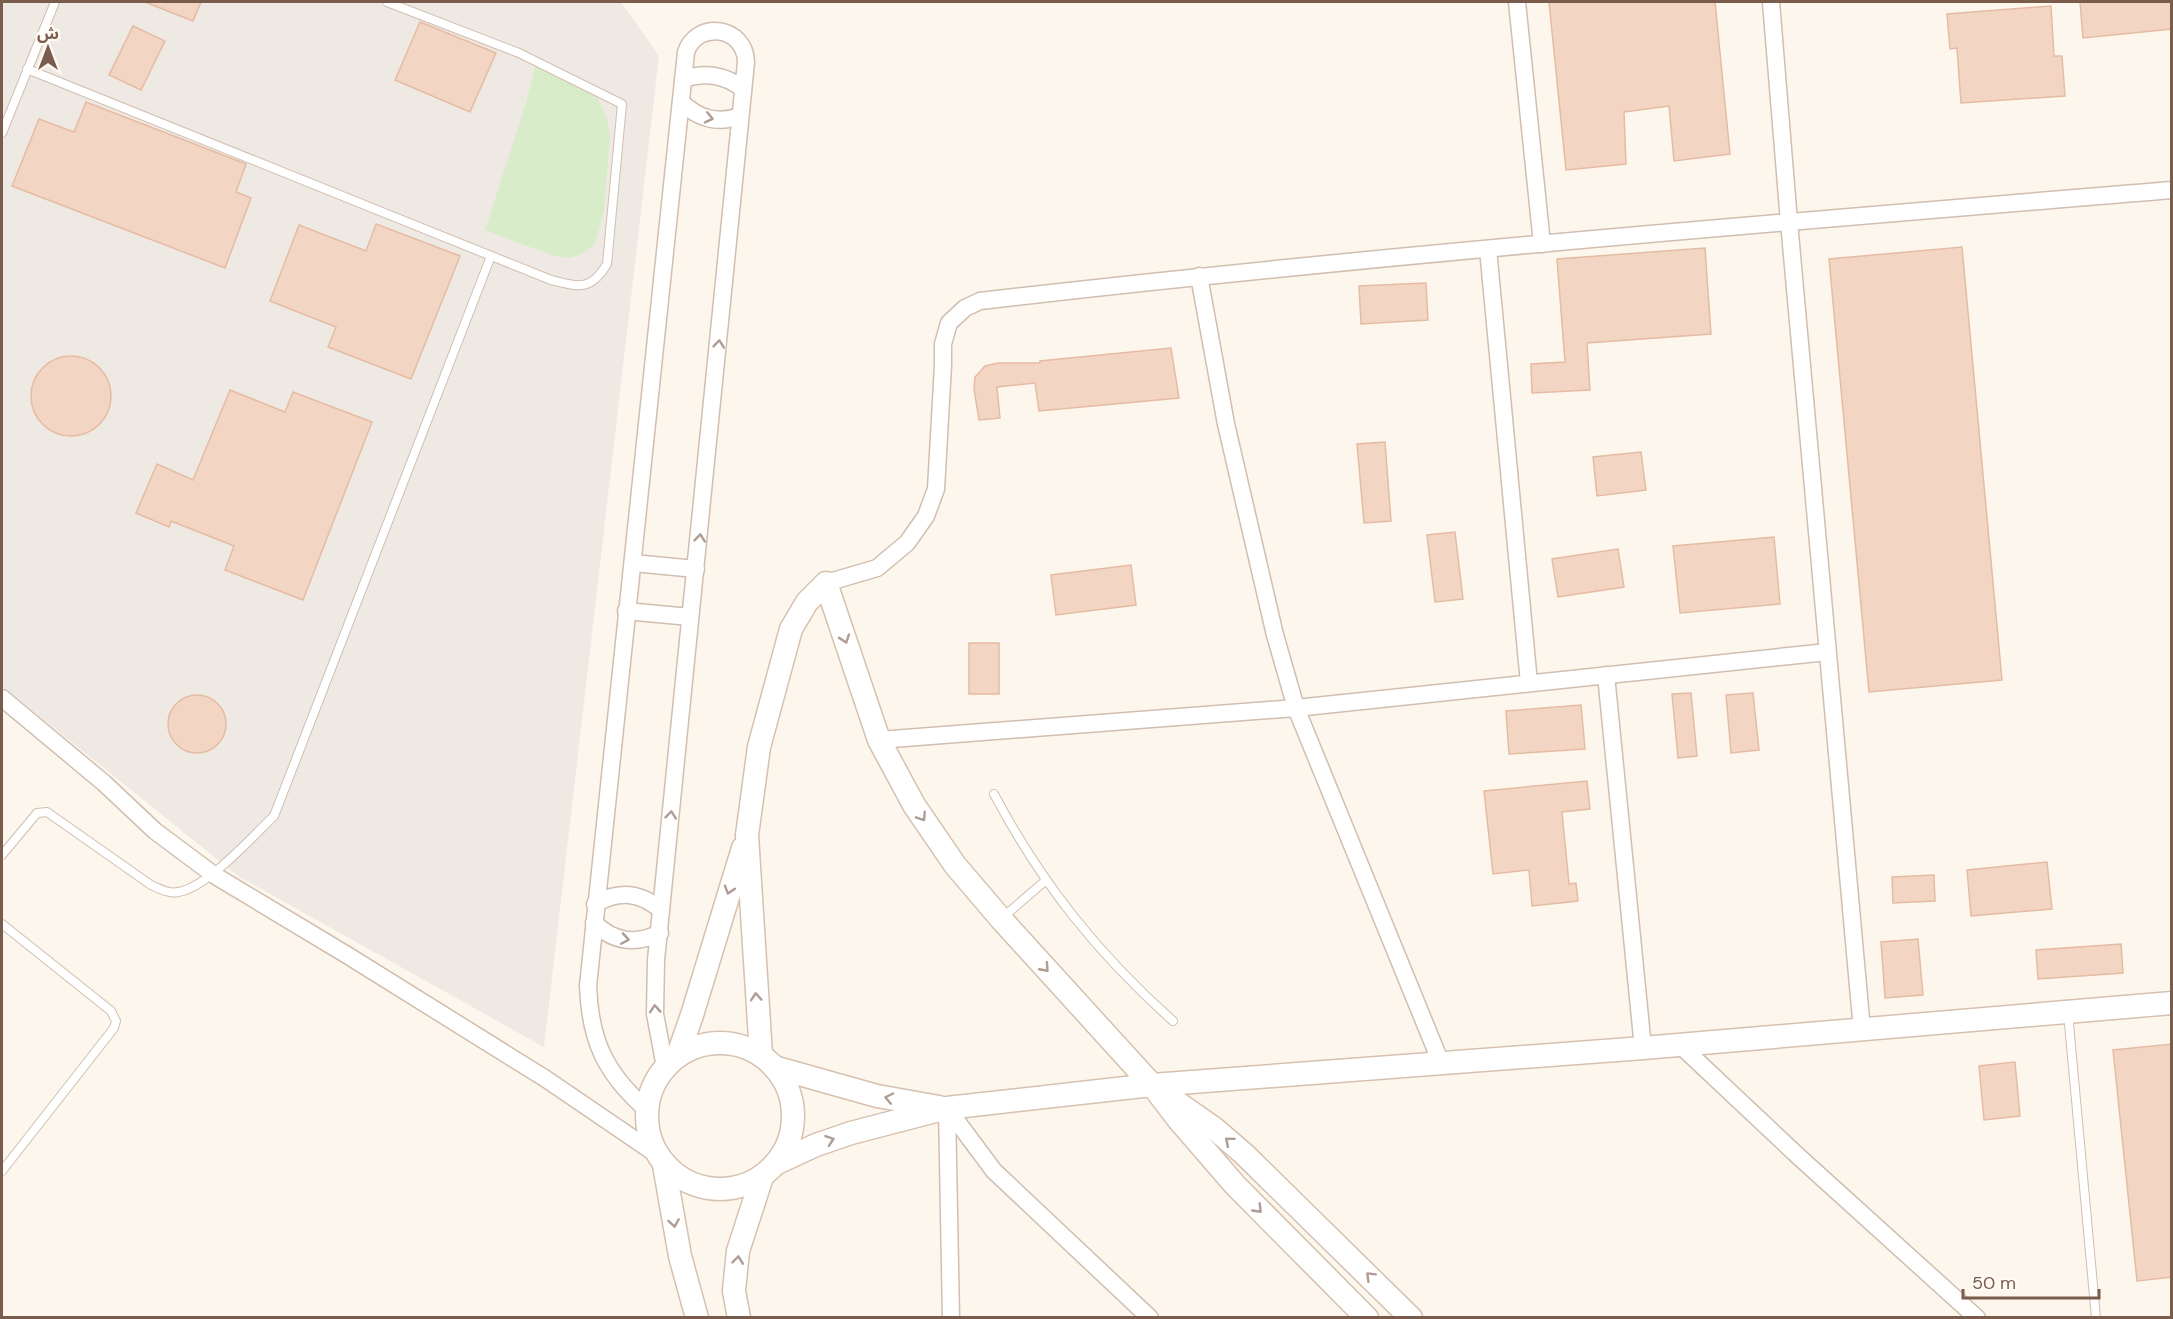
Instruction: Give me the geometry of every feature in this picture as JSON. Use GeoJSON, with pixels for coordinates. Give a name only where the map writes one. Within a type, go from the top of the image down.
{"type":"FeatureCollection","features":[{"type":"Feature","properties":{"kind":"street"},"geometry":{"type":"LineString","coordinates":[[1517,2],[1542,244]]}},
{"type":"Feature","properties":{"kind":"street"},"geometry":{"type":"LineString","coordinates":[[1771,2],[1862,1030]]}},
{"type":"Feature","properties":{"kind":"street"},"geometry":{"type":"LineString","coordinates":[[646,1109],[613,1075],[602,1055],[593,1032],[588,986],[686,52],[688,44],[702,33],[715,32],[731,35],[740,40],[746,52],[654,987],[658,1041],[671,1061]]}},
{"type":"Feature","properties":{"kind":"street"},"geometry":{"type":"LineString","coordinates":[[683,79],[701,75],[719,76],[736,83],[743,89]]}},
{"type":"Feature","properties":{"kind":"street"},"geometry":{"type":"LineString","coordinates":[[681,102],[689,110],[709,119],[730,119],[740,116]]}},
{"type":"Feature","properties":{"kind":"street"},"geometry":{"type":"LineString","coordinates":[[697,1317],[680,1256],[660,1160],[647,1132],[646,1109],[652,1087],[671,1061],[693,1015],[747,835],[759,747],[791,629],[807,602],[826,583],[876,568],[907,543],[926,516],[936,489],[943,344],[949,323],[965,308],[980,301],[1199,276],[1789,222],[2172,190]]}},
{"type":"Feature","properties":{"kind":"street"},"geometry":{"type":"LineString","coordinates":[[1488,249],[1530,683]]}},
{"type":"Feature","properties":{"kind":"street"},"geometry":{"type":"LineString","coordinates":[[1199,276],[1226,424],[1275,635],[1296,708],[1441,1063]]}},
{"type":"Feature","properties":{"kind":"street"},"geometry":{"type":"LineString","coordinates":[[633,563],[696,569]]}},
{"type":"Feature","properties":{"kind":"street"},"geometry":{"type":"LineString","coordinates":[[826,583],[879,740],[896,773],[934,835],[956,865],[1001,919],[1152,1085],[1235,1185],[1367,1317]]}},
{"type":"Feature","properties":{"kind":"street"},"geometry":{"type":"LineString","coordinates":[[626,611],[690,617]]}},
{"type":"Feature","properties":{"kind":"street"},"geometry":{"type":"LineString","coordinates":[[879,740],[1296,708],[1827,652]]}},
{"type":"Feature","properties":{"kind":"street"},"geometry":{"type":"LineString","coordinates":[[1606,675],[1643,1048]]}},
{"type":"Feature","properties":{"kind":"street"},"geometry":{"type":"LineString","coordinates":[[2,698],[104,783],[154,831],[214,874],[546,1079],[660,1160],[681,1179],[700,1188],[722,1190],[743,1186],[816,1145],[851,1133],[947,1108],[1152,1085],[1643,1048],[2172,1003]]}},
{"type":"Feature","properties":{"kind":"street"},"geometry":{"type":"LineString","coordinates":[[739,1317],[734,1291],[738,1251],[769,1170],[788,1145],[793,1125],[793,1104],[786,1084],[768,1061],[747,835]]}},
{"type":"Feature","properties":{"kind":"street"},"geometry":{"type":"LineString","coordinates":[[595,904],[606,898],[629,894],[641,896],[661,910]]}},
{"type":"Feature","properties":{"kind":"street"},"geometry":{"type":"LineString","coordinates":[[594,923],[608,934],[625,940],[637,941],[660,933]]}},
{"type":"Feature","properties":{"kind":"street"},"geometry":{"type":"LineString","coordinates":[[671,1061],[698,1046],[719,1043],[741,1046],[768,1061],[877,1096],[947,1108],[994,1171],[1150,1317]]}},
{"type":"Feature","properties":{"kind":"street"},"geometry":{"type":"LineString","coordinates":[[1680,1045],[1798,1156],[1977,1317]]}},
{"type":"Feature","properties":{"kind":"street"},"geometry":{"type":"LineString","coordinates":[[1152,1085],[1207,1124],[1244,1154],[1411,1317]]}},
{"type":"Feature","properties":{"kind":"street"},"geometry":{"type":"LineString","coordinates":[[947,1108],[951,1317]]}},
{"type":"Feature","properties":{"kind":"lane"},"geometry":{"type":"LineString","coordinates":[[2,133],[55,2]]}},
{"type":"Feature","properties":{"kind":"lane"},"geometry":{"type":"LineString","coordinates":[[27,69],[551,279],[572,285],[588,284],[599,277],[607,264],[622,104],[519,53],[387,2]]}},
{"type":"Feature","properties":{"kind":"lane"},"geometry":{"type":"LineString","coordinates":[[2,855],[37,813],[47,813],[151,885],[168,892],[180,892],[214,874],[274,816],[491,256]]}},
{"type":"Feature","properties":{"kind":"lane"},"geometry":{"type":"LineString","coordinates":[[994,794],[1045,881],[1068,912],[1117,969],[1173,1021]]}},
{"type":"Feature","properties":{"kind":"lane"},"geometry":{"type":"LineString","coordinates":[[1001,919],[1045,881]]}},
{"type":"Feature","properties":{"kind":"lane"},"geometry":{"type":"LineString","coordinates":[[2,924],[111,1011],[116,1021],[114,1028],[2,1171]]}},
{"type":"Feature","properties":{"kind":"lane"},"geometry":{"type":"LineString","coordinates":[[2067,1013],[2096,1317]]}},
{"type":"Feature","properties":{"kind":"shaded area"},"geometry":{"type":"Polygon","coordinates":[[[2,2],[621,2],[659,56],[544,1047],[238,876],[2,686],[2,2]]]}},
{"type":"Feature","properties":{"kind":"green space"},"geometry":{"type":"Polygon","coordinates":[[[536,63],[594,91],[607,118],[610,137],[604,211],[595,244],[583,253],[570,258],[554,256],[485,230],[526,103],[536,63]]]}},
{"type":"Feature","properties":{"kind":"building"},"geometry":{"type":"Polygon","coordinates":[[[145,2],[201,2],[193,21],[145,2]]]}},
{"type":"Feature","properties":{"kind":"building"},"geometry":{"type":"Polygon","coordinates":[[[1549,2],[1715,2],[1730,154],[1674,161],[1669,106],[1624,112],[1626,164],[1566,170],[1549,2]]]}},
{"type":"Feature","properties":{"kind":"building"},"geometry":{"type":"Polygon","coordinates":[[[2080,2],[2172,2],[2172,29],[2083,38],[2080,2]]]}},
{"type":"Feature","properties":{"kind":"building"},"geometry":{"type":"Polygon","coordinates":[[[2051,6],[2054,56],[2062,56],[2065,96],[1961,103],[1957,48],[1950,49],[1947,14],[2051,6]]]}},
{"type":"Feature","properties":{"kind":"building"},"geometry":{"type":"Polygon","coordinates":[[[420,22],[496,53],[470,112],[395,80],[420,22]]]}},
{"type":"Feature","properties":{"kind":"building"},"geometry":{"type":"Polygon","coordinates":[[[133,26],[165,41],[141,90],[109,75],[133,26]]]}},
{"type":"Feature","properties":{"kind":"building"},"geometry":{"type":"Polygon","coordinates":[[[86,102],[246,164],[236,192],[251,198],[225,268],[12,186],[39,119],[74,132],[86,102]]]}},
{"type":"Feature","properties":{"kind":"building"},"geometry":{"type":"Polygon","coordinates":[[[376,224],[460,256],[411,379],[328,347],[336,327],[270,301],[299,225],[366,251],[376,224]]]}},
{"type":"Feature","properties":{"kind":"building"},"geometry":{"type":"Polygon","coordinates":[[[1962,247],[2002,680],[1869,692],[1829,259],[1962,247]]]}},
{"type":"Feature","properties":{"kind":"building"},"geometry":{"type":"Polygon","coordinates":[[[1705,248],[1711,334],[1587,343],[1590,390],[1532,393],[1531,364],[1565,362],[1557,259],[1705,248]]]}},
{"type":"Feature","properties":{"kind":"building"},"geometry":{"type":"Polygon","coordinates":[[[1426,283],[1428,320],[1361,324],[1359,286],[1426,283]]]}},
{"type":"Feature","properties":{"kind":"building"},"geometry":{"type":"Polygon","coordinates":[[[1171,348],[1179,398],[1039,411],[1035,383],[997,387],[1000,418],[979,420],[974,389],[975,377],[985,366],[998,363],[1040,363],[1040,361],[1171,348]]]}},
{"type":"Feature","properties":{"kind":"building"},"geometry":{"type":"Polygon","coordinates":[[[71,356],[86,359],[99,368],[108,381],[111,396],[108,411],[99,424],[86,433],[71,436],[56,433],[43,424],[34,411],[31,396],[34,381],[43,368],[56,359],[71,356]]]}},
{"type":"Feature","properties":{"kind":"building"},"geometry":{"type":"Polygon","coordinates":[[[230,390],[285,412],[293,392],[372,422],[303,600],[225,570],[234,546],[171,521],[169,527],[136,513],[157,464],[193,480],[230,390]]]}},
{"type":"Feature","properties":{"kind":"building"},"geometry":{"type":"Polygon","coordinates":[[[1385,442],[1391,521],[1364,523],[1357,444],[1385,442]]]}},
{"type":"Feature","properties":{"kind":"building"},"geometry":{"type":"Polygon","coordinates":[[[1641,452],[1646,490],[1597,496],[1593,457],[1641,452]]]}},
{"type":"Feature","properties":{"kind":"building"},"geometry":{"type":"Polygon","coordinates":[[[1455,532],[1463,599],[1435,602],[1427,535],[1455,532]]]}},
{"type":"Feature","properties":{"kind":"building"},"geometry":{"type":"Polygon","coordinates":[[[1774,537],[1780,604],[1680,613],[1673,546],[1774,537]]]}},
{"type":"Feature","properties":{"kind":"building"},"geometry":{"type":"Polygon","coordinates":[[[1618,549],[1624,587],[1558,597],[1552,559],[1618,549]]]}},
{"type":"Feature","properties":{"kind":"building"},"geometry":{"type":"Polygon","coordinates":[[[1131,565],[1136,605],[1056,615],[1051,575],[1131,565]]]}},
{"type":"Feature","properties":{"kind":"building"},"geometry":{"type":"Polygon","coordinates":[[[969,643],[999,643],[999,694],[969,694],[969,643]]]}},
{"type":"Feature","properties":{"kind":"building"},"geometry":{"type":"Polygon","coordinates":[[[1691,693],[1697,756],[1678,758],[1672,694],[1691,693]]]}},
{"type":"Feature","properties":{"kind":"building"},"geometry":{"type":"Polygon","coordinates":[[[1753,693],[1759,750],[1731,753],[1726,695],[1753,693]]]}},
{"type":"Feature","properties":{"kind":"building"},"geometry":{"type":"Polygon","coordinates":[[[197,695],[213,700],[221,708],[226,724],[221,740],[213,748],[197,753],[181,748],[173,740],[168,724],[173,708],[181,700],[197,695]]]}},
{"type":"Feature","properties":{"kind":"building"},"geometry":{"type":"Polygon","coordinates":[[[1581,705],[1585,749],[1509,754],[1506,711],[1581,705]]]}},
{"type":"Feature","properties":{"kind":"building"},"geometry":{"type":"Polygon","coordinates":[[[1587,781],[1590,809],[1562,812],[1569,884],[1576,883],[1578,901],[1532,906],[1529,870],[1493,874],[1484,791],[1587,781]]]}},
{"type":"Feature","properties":{"kind":"building"},"geometry":{"type":"Polygon","coordinates":[[[2047,862],[2052,909],[1971,916],[1967,870],[2047,862]]]}},
{"type":"Feature","properties":{"kind":"building"},"geometry":{"type":"Polygon","coordinates":[[[1934,875],[1935,901],[1893,903],[1892,877],[1934,875]]]}},
{"type":"Feature","properties":{"kind":"building"},"geometry":{"type":"Polygon","coordinates":[[[1918,939],[1923,995],[1885,998],[1881,942],[1918,939]]]}},
{"type":"Feature","properties":{"kind":"building"},"geometry":{"type":"Polygon","coordinates":[[[2121,944],[2123,973],[2038,979],[2036,950],[2121,944]]]}},
{"type":"Feature","properties":{"kind":"building"},"geometry":{"type":"Polygon","coordinates":[[[2172,1044],[2172,1277],[2137,1281],[2113,1050],[2172,1044]]]}},
{"type":"Feature","properties":{"kind":"building"},"geometry":{"type":"Polygon","coordinates":[[[2015,1062],[2020,1116],[1984,1120],[1979,1066],[2015,1062]]]}}]}
